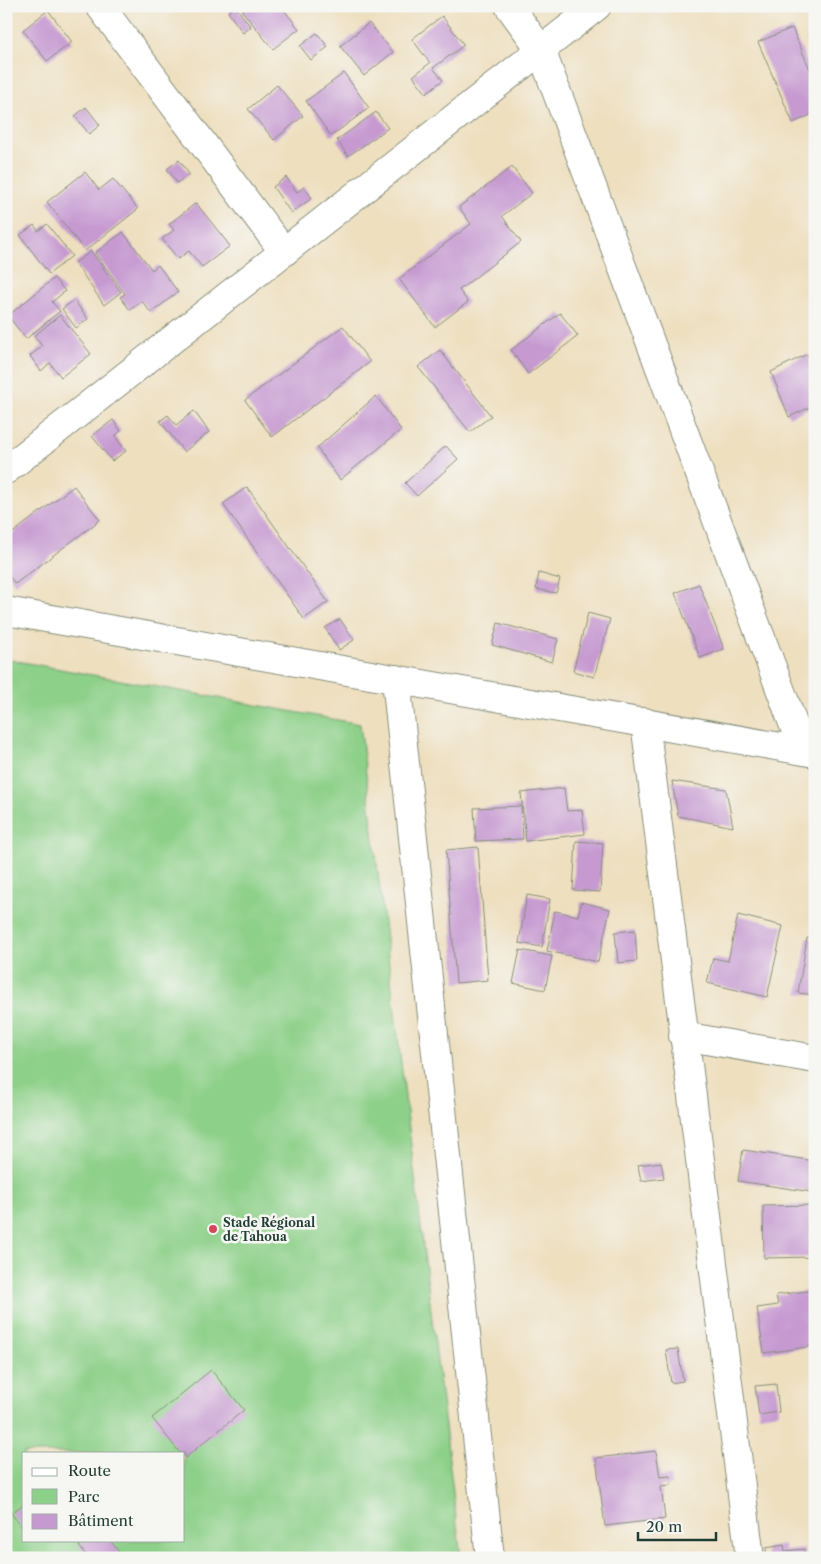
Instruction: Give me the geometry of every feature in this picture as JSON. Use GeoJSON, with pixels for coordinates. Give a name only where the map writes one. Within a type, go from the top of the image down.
{"type":"FeatureCollection","features":[{"type":"Feature","properties":{"kind":"street"},"geometry":{"type":"LineString","coordinates":[[100,6],[284,252]]}},
{"type":"Feature","properties":{"kind":"street"},"geometry":{"type":"LineString","coordinates":[[509,6],[542,50],[809,752]]}},
{"type":"Feature","properties":{"kind":"street"},"geometry":{"type":"LineString","coordinates":[[9,463],[284,252],[598,6]]}},
{"type":"Feature","properties":{"kind":"street"},"geometry":{"type":"LineString","coordinates":[[6,612],[396,678],[809,752]]}},
{"type":"Feature","properties":{"kind":"street"},"geometry":{"type":"LineString","coordinates":[[396,678],[490,1558]]}},
{"type":"Feature","properties":{"kind":"street"},"geometry":{"type":"LineString","coordinates":[[645,722],[750,1558]]}},
{"type":"Feature","properties":{"kind":"street"},"geometry":{"type":"LineString","coordinates":[[683,1036],[815,1059]]}},
{"type":"Feature","properties":{"kind":"green space","name":"Stade Régional de Tahoua"},"geometry":{"type":"Polygon","coordinates":[[[6,659],[360,724],[461,1558],[6,1558],[6,659]]]}},
{"type":"Feature","properties":{"kind":"building"},"geometry":{"type":"Polygon","coordinates":[[[235,6],[251,27],[243,33],[228,12],[235,6]]]}},
{"type":"Feature","properties":{"kind":"building"},"geometry":{"type":"Polygon","coordinates":[[[247,6],[281,6],[299,29],[273,49],[242,11],[247,6]]]}},
{"type":"Feature","properties":{"kind":"building"},"geometry":{"type":"Polygon","coordinates":[[[48,10],[72,42],[47,61],[23,30],[48,10]]]}},
{"type":"Feature","properties":{"kind":"building"},"geometry":{"type":"Polygon","coordinates":[[[442,16],[464,45],[433,68],[443,80],[426,93],[413,76],[430,63],[412,39],[442,16]]]}},
{"type":"Feature","properties":{"kind":"building"},"geometry":{"type":"Polygon","coordinates":[[[369,23],[393,52],[364,76],[340,46],[369,23]]]}},
{"type":"Feature","properties":{"kind":"building"},"geometry":{"type":"Polygon","coordinates":[[[792,28],[815,81],[815,113],[793,123],[758,42],[792,28]]]}},
{"type":"Feature","properties":{"kind":"building"},"geometry":{"type":"Polygon","coordinates":[[[317,33],[328,47],[311,60],[300,46],[317,33]]]}},
{"type":"Feature","properties":{"kind":"building"},"geometry":{"type":"Polygon","coordinates":[[[344,73],[369,108],[331,136],[306,101],[344,73]]]}},
{"type":"Feature","properties":{"kind":"building"},"geometry":{"type":"Polygon","coordinates":[[[277,85],[303,116],[274,140],[248,109],[277,85]]]}},
{"type":"Feature","properties":{"kind":"building"},"geometry":{"type":"Polygon","coordinates":[[[86,107],[100,125],[89,134],[75,116],[86,107]]]}},
{"type":"Feature","properties":{"kind":"building"},"geometry":{"type":"Polygon","coordinates":[[[376,112],[388,128],[348,156],[337,140],[376,112]]]}},
{"type":"Feature","properties":{"kind":"building"},"geometry":{"type":"Polygon","coordinates":[[[179,160],[189,174],[177,183],[167,169],[179,160]]]}},
{"type":"Feature","properties":{"kind":"building"},"geometry":{"type":"Polygon","coordinates":[[[512,167],[532,193],[502,216],[521,242],[459,290],[468,302],[435,327],[399,279],[471,224],[459,207],[512,167]]]}},
{"type":"Feature","properties":{"kind":"building"},"geometry":{"type":"Polygon","coordinates":[[[85,172],[99,190],[113,179],[138,209],[85,251],[47,202],[85,172]]]}},
{"type":"Feature","properties":{"kind":"building"},"geometry":{"type":"Polygon","coordinates":[[[286,177],[297,192],[304,187],[312,198],[291,213],[273,187],[286,177]]]}},
{"type":"Feature","properties":{"kind":"building"},"geometry":{"type":"Polygon","coordinates":[[[196,203],[230,246],[202,267],[189,251],[178,259],[162,239],[174,230],[169,224],[196,203]]]}},
{"type":"Feature","properties":{"kind":"building"},"geometry":{"type":"Polygon","coordinates":[[[47,224],[72,256],[49,274],[20,235],[34,225],[38,231],[47,224]]]}},
{"type":"Feature","properties":{"kind":"building"},"geometry":{"type":"Polygon","coordinates":[[[123,232],[152,270],[158,265],[178,292],[151,313],[142,301],[130,310],[120,297],[125,294],[95,253],[123,232]]]}},
{"type":"Feature","properties":{"kind":"building"},"geometry":{"type":"Polygon","coordinates":[[[91,251],[121,292],[104,305],[75,263],[91,251]]]}},
{"type":"Feature","properties":{"kind":"building"},"geometry":{"type":"Polygon","coordinates":[[[54,278],[65,291],[52,302],[60,311],[26,339],[8,316],[54,278]]]}},
{"type":"Feature","properties":{"kind":"building"},"geometry":{"type":"Polygon","coordinates":[[[74,300],[88,319],[76,328],[62,309],[74,300]]]}},
{"type":"Feature","properties":{"kind":"building"},"geometry":{"type":"Polygon","coordinates":[[[560,313],[578,336],[528,374],[511,350],[560,313]]]}},
{"type":"Feature","properties":{"kind":"building"},"geometry":{"type":"Polygon","coordinates":[[[60,315],[91,354],[61,377],[50,363],[41,371],[30,356],[42,346],[34,336],[60,315]]]}},
{"type":"Feature","properties":{"kind":"building"},"geometry":{"type":"Polygon","coordinates":[[[343,326],[370,362],[272,437],[245,400],[343,326]]]}},
{"type":"Feature","properties":{"kind":"building"},"geometry":{"type":"Polygon","coordinates":[[[440,350],[491,416],[470,432],[418,367],[440,350]]]}},
{"type":"Feature","properties":{"kind":"building"},"geometry":{"type":"Polygon","coordinates":[[[807,354],[815,372],[815,405],[789,417],[771,372],[807,354]]]}},
{"type":"Feature","properties":{"kind":"building"},"geometry":{"type":"Polygon","coordinates":[[[376,396],[401,430],[340,480],[317,448],[376,396]]]}},
{"type":"Feature","properties":{"kind":"building"},"geometry":{"type":"Polygon","coordinates":[[[194,411],[209,432],[184,452],[160,421],[168,415],[176,425],[194,411]]]}},
{"type":"Feature","properties":{"kind":"building"},"geometry":{"type":"Polygon","coordinates":[[[113,420],[121,431],[115,436],[126,451],[112,461],[92,436],[113,420]]]}},
{"type":"Feature","properties":{"kind":"building"},"geometry":{"type":"Polygon","coordinates":[[[446,446],[458,459],[417,496],[405,483],[446,446]]]}},
{"type":"Feature","properties":{"kind":"building"},"geometry":{"type":"Polygon","coordinates":[[[74,486],[100,520],[15,584],[6,572],[6,538],[74,486]]]}},
{"type":"Feature","properties":{"kind":"building"},"geometry":{"type":"Polygon","coordinates":[[[247,487],[328,602],[304,619],[223,504],[247,487]]]}},
{"type":"Feature","properties":{"kind":"building"},"geometry":{"type":"Polygon","coordinates":[[[539,573],[560,579],[556,593],[536,589],[539,573]]]}},
{"type":"Feature","properties":{"kind":"building"},"geometry":{"type":"Polygon","coordinates":[[[699,584],[724,649],[700,658],[675,593],[699,584]]]}},
{"type":"Feature","properties":{"kind":"building"},"geometry":{"type":"Polygon","coordinates":[[[588,613],[610,619],[594,677],[573,671],[588,613]]]}},
{"type":"Feature","properties":{"kind":"building"},"geometry":{"type":"Polygon","coordinates":[[[340,619],[354,640],[339,650],[325,628],[340,619]]]}},
{"type":"Feature","properties":{"kind":"building"},"geometry":{"type":"Polygon","coordinates":[[[498,623],[558,639],[552,662],[492,645],[498,623]]]}},
{"type":"Feature","properties":{"kind":"building"},"geometry":{"type":"Polygon","coordinates":[[[672,781],[726,789],[733,827],[678,816],[672,781]]]}},
{"type":"Feature","properties":{"kind":"building"},"geometry":{"type":"Polygon","coordinates":[[[564,788],[567,811],[582,810],[585,834],[526,841],[521,793],[564,788]]]}},
{"type":"Feature","properties":{"kind":"building"},"geometry":{"type":"Polygon","coordinates":[[[521,806],[523,839],[476,841],[474,808],[521,806]]]}},
{"type":"Feature","properties":{"kind":"building"},"geometry":{"type":"Polygon","coordinates":[[[576,841],[603,843],[600,892],[573,890],[576,841]]]}},
{"type":"Feature","properties":{"kind":"building"},"geometry":{"type":"Polygon","coordinates":[[[478,847],[488,980],[456,983],[446,850],[478,847]]]}},
{"type":"Feature","properties":{"kind":"building"},"geometry":{"type":"Polygon","coordinates":[[[527,895],[550,899],[542,947],[519,943],[527,895]]]}},
{"type":"Feature","properties":{"kind":"building"},"geometry":{"type":"Polygon","coordinates":[[[581,902],[610,909],[598,962],[547,951],[555,911],[578,916],[581,902]]]}},
{"type":"Feature","properties":{"kind":"building"},"geometry":{"type":"Polygon","coordinates":[[[738,915],[783,926],[767,997],[707,983],[713,958],[728,961],[738,915]]]}},
{"type":"Feature","properties":{"kind":"building"},"geometry":{"type":"Polygon","coordinates":[[[635,930],[637,961],[618,963],[615,932],[635,930]]]}},
{"type":"Feature","properties":{"kind":"building"},"geometry":{"type":"Polygon","coordinates":[[[807,938],[815,939],[815,995],[798,993],[807,938]]]}},
{"type":"Feature","properties":{"kind":"building"},"geometry":{"type":"Polygon","coordinates":[[[520,950],[552,956],[545,990],[513,983],[520,950]]]}},
{"type":"Feature","properties":{"kind":"building"},"geometry":{"type":"Polygon","coordinates":[[[743,1150],[815,1161],[812,1192],[738,1181],[743,1150]]]}},
{"type":"Feature","properties":{"kind":"building"},"geometry":{"type":"Polygon","coordinates":[[[661,1162],[664,1178],[641,1181],[638,1165],[661,1162]]]}},
{"type":"Feature","properties":{"kind":"building"},"geometry":{"type":"Polygon","coordinates":[[[815,1205],[815,1257],[764,1258],[763,1206],[815,1205]]]}},
{"type":"Feature","properties":{"kind":"building"},"geometry":{"type":"Polygon","coordinates":[[[815,1290],[815,1346],[764,1353],[757,1308],[778,1305],[776,1295],[815,1290]]]}},
{"type":"Feature","properties":{"kind":"building"},"geometry":{"type":"Polygon","coordinates":[[[678,1349],[683,1381],[671,1383],[666,1350],[678,1349]]]}},
{"type":"Feature","properties":{"kind":"building"},"geometry":{"type":"Polygon","coordinates":[[[211,1370],[244,1410],[185,1458],[185,1452],[179,1452],[152,1418],[211,1370]]]}},
{"type":"Feature","properties":{"kind":"building"},"geometry":{"type":"Polygon","coordinates":[[[776,1384],[779,1412],[759,1415],[755,1386],[776,1384]]]}},
{"type":"Feature","properties":{"kind":"building"},"geometry":{"type":"Polygon","coordinates":[[[656,1451],[660,1477],[670,1476],[671,1485],[661,1486],[665,1519],[605,1526],[596,1458],[656,1451]]]}},
{"type":"Feature","properties":{"kind":"building"},"geometry":{"type":"Polygon","coordinates":[[[22,1505],[22,1527],[11,1513],[22,1505]]]}},
{"type":"Feature","properties":{"kind":"building"},"geometry":{"type":"Polygon","coordinates":[[[84,1542],[112,1542],[122,1556],[88,1558],[79,1546],[84,1542]]]}},
{"type":"Feature","properties":{"kind":"building"},"geometry":{"type":"Polygon","coordinates":[[[784,1545],[785,1551],[804,1549],[805,1558],[767,1558],[766,1548],[784,1545]]]}},
{"type":"Feature","properties":{"kind":"place","name":"Stade Régional de Tahoua"},"geometry":{"type":"Point","coordinates":[213,1229]}}]}
